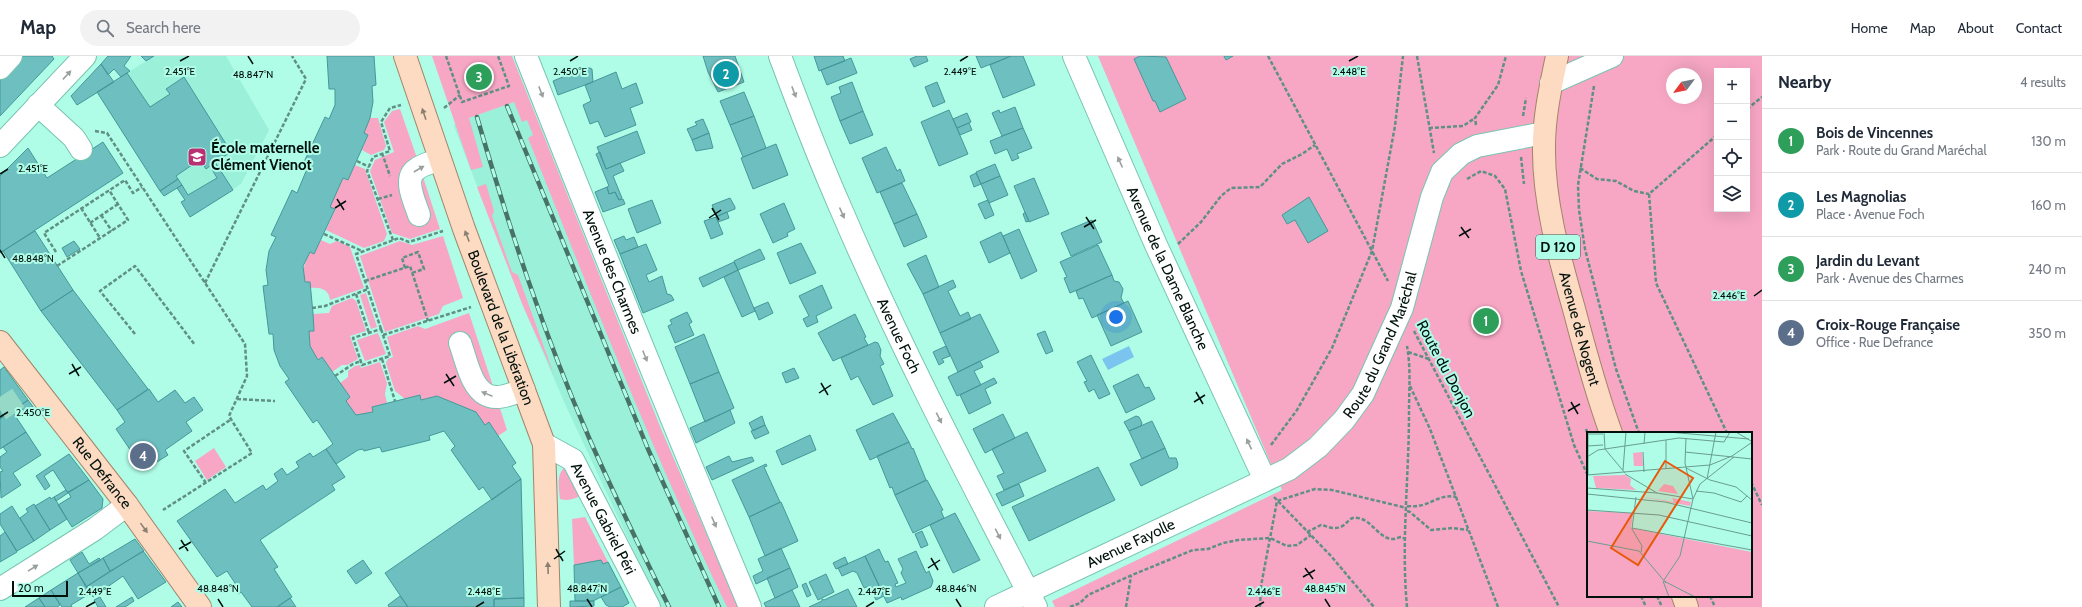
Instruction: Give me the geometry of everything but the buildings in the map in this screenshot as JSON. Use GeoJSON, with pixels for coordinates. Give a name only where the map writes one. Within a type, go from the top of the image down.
{"type":"FeatureCollection","features":[{"type":"Feature","properties":{"kind":"main road","name":"Boulevard de la Libération"},"geometry":{"type":"LineString","coordinates":[[405,56],[440,160],[544,444],[549,607]]}},
{"type":"Feature","properties":{"kind":"main road","name":"Avenue de Nogent"},"geometry":{"type":"LineString","coordinates":[[1557,56],[1551,83],[1544,133],[1544,168],[1546,186],[1562,267],[1591,374],[1611,432]]}},
{"type":"Feature","properties":{"kind":"main road","name":"Rue Defrance"},"geometry":{"type":"LineString","coordinates":[[0,342],[29,391],[127,505],[200,607]]}},
{"type":"Feature","properties":{"kind":"main road"},"geometry":{"type":"LineString","coordinates":[[1683,597],[1688,607]]}},
{"type":"Feature","properties":{"kind":"street"},"geometry":{"type":"LineString","coordinates":[[0,68],[11,56]]}},
{"type":"Feature","properties":{"kind":"street"},"geometry":{"type":"LineString","coordinates":[[0,146],[85,56]]}},
{"type":"Feature","properties":{"kind":"street","name":"Avenue des Charmes"},"geometry":{"type":"LineString","coordinates":[[526,56],[596,236],[750,607]]}},
{"type":"Feature","properties":{"kind":"street","name":"Avenue Foch"},"geometry":{"type":"LineString","coordinates":[[780,56],[824,168],[862,255],[926,390],[1032,599]]}},
{"type":"Feature","properties":{"kind":"street","name":"Avenue de la Dame Blanche"},"geometry":{"type":"LineString","coordinates":[[1074,56],[1156,245],[1265,480]]}},
{"type":"Feature","properties":{"kind":"street"},"geometry":{"type":"LineString","coordinates":[[1551,83],[1606,59]]}},
{"type":"Feature","properties":{"kind":"street"},"geometry":{"type":"LineString","coordinates":[[38,106],[74,138],[86,140]]}},
{"type":"Feature","properties":{"kind":"street","name":"Route du Grand Maréchal"},"geometry":{"type":"LineString","coordinates":[[1265,480],[1289,469],[1318,447],[1344,420],[1363,394],[1402,308],[1432,197],[1442,172],[1461,154],[1477,146],[1544,133]]}},
{"type":"Feature","properties":{"kind":"street"},"geometry":{"type":"LineString","coordinates":[[419,215],[410,184],[410,175],[416,169],[440,160]]}},
{"type":"Feature","properties":{"kind":"street"},"geometry":{"type":"LineString","coordinates":[[460,342],[476,385],[481,393],[498,397],[524,390]]}},
{"type":"Feature","properties":{"kind":"street","name":"Avenue Gabriel Péri"},"geometry":{"type":"LineString","coordinates":[[544,444],[573,460],[649,607]]}},
{"type":"Feature","properties":{"kind":"street","name":"Avenue Fayolle"},"geometry":{"type":"LineString","coordinates":[[996,607],[1032,599],[1265,480]]}},
{"type":"Feature","properties":{"kind":"street"},"geometry":{"type":"LineString","coordinates":[[0,589],[95,529],[127,505]]}},
{"type":"Feature","properties":{"kind":"path"},"geometry":{"type":"LineString","coordinates":[[205,284],[306,78],[292,56]]}},
{"type":"Feature","properties":{"kind":"path"},"geometry":{"type":"LineString","coordinates":[[446,56],[462,102],[509,86],[498,56]]}},
{"type":"Feature","properties":{"kind":"path","name":"Route du Donjon"},"geometry":{"type":"LineString","coordinates":[[1268,56],[1559,607]]}},
{"type":"Feature","properties":{"kind":"path"},"geometry":{"type":"LineString","coordinates":[[1267,447],[1271,445],[1297,410],[1332,348],[1372,251],[1395,126],[1403,56]]}},
{"type":"Feature","properties":{"kind":"path"},"geometry":{"type":"LineString","coordinates":[[1417,56],[1431,148],[1442,172]]}},
{"type":"Feature","properties":{"kind":"path"},"geometry":{"type":"LineString","coordinates":[[1429,128],[1463,126],[1475,118],[1498,85],[1506,56]]}},
{"type":"Feature","properties":{"kind":"path"},"geometry":{"type":"LineString","coordinates":[[1606,59],[1587,119],[1578,185],[1579,210],[1585,249],[1616,369],[1640,432]]}},
{"type":"Feature","properties":{"kind":"path"},"geometry":{"type":"LineString","coordinates":[[442,110],[460,95]]}},
{"type":"Feature","properties":{"kind":"path"},"geometry":{"type":"LineString","coordinates":[[1750,107],[1762,97]]}},
{"type":"Feature","properties":{"kind":"path"},"geometry":{"type":"LineString","coordinates":[[393,240],[367,171],[373,157],[390,151],[381,122],[390,108],[403,105]]}},
{"type":"Feature","properties":{"kind":"path"},"geometry":{"type":"LineString","coordinates":[[1475,118],[1476,130]]}},
{"type":"Feature","properties":{"kind":"path"},"geometry":{"type":"LineString","coordinates":[[86,140],[107,133],[245,344],[247,376],[229,416],[230,420],[252,453],[163,510]]}},
{"type":"Feature","properties":{"kind":"path"},"geometry":{"type":"LineString","coordinates":[[1649,194],[1714,138]]}},
{"type":"Feature","properties":{"kind":"path"},"geometry":{"type":"LineString","coordinates":[[1176,246],[1231,188],[1260,187],[1282,164],[1302,154],[1315,145]]}},
{"type":"Feature","properties":{"kind":"path"},"geometry":{"type":"LineString","coordinates":[[357,161],[369,167]]}},
{"type":"Feature","properties":{"kind":"path"},"geometry":{"type":"LineString","coordinates":[[1580,168],[1597,179],[1616,181],[1634,191],[1649,194]]}},
{"type":"Feature","properties":{"kind":"path"},"geometry":{"type":"LineString","coordinates":[[1464,182],[1481,171],[1495,176],[1505,189],[1521,271],[1574,445],[1587,474]]}},
{"type":"Feature","properties":{"kind":"path"},"geometry":{"type":"LineString","coordinates":[[56,252],[44,232],[125,180],[133,193],[142,187]]}},
{"type":"Feature","properties":{"kind":"path"},"geometry":{"type":"LineString","coordinates":[[57,266],[128,220],[109,190]]}},
{"type":"Feature","properties":{"kind":"path"},"geometry":{"type":"LineString","coordinates":[[1649,194],[1656,283],[1727,432]]}},
{"type":"Feature","properties":{"kind":"path"},"geometry":{"type":"LineString","coordinates":[[90,223],[118,204]]}},
{"type":"Feature","properties":{"kind":"path"},"geometry":{"type":"LineString","coordinates":[[81,208],[100,238]]}},
{"type":"Feature","properties":{"kind":"path"},"geometry":{"type":"LineString","coordinates":[[102,215],[112,231]]}},
{"type":"Feature","properties":{"kind":"path"},"geometry":{"type":"LineString","coordinates":[[381,329],[353,338],[362,365],[390,356],[368,289],[356,254],[399,238],[409,242],[442,232]]}},
{"type":"Feature","properties":{"kind":"path"},"geometry":{"type":"LineString","coordinates":[[324,234],[363,251]]}},
{"type":"Feature","properties":{"kind":"path"},"geometry":{"type":"LineString","coordinates":[[405,268],[402,258],[418,252],[424,269],[412,273]]}},
{"type":"Feature","properties":{"kind":"path"},"geometry":{"type":"LineString","coordinates":[[135,334],[100,291],[135,266],[195,345]]}},
{"type":"Feature","properties":{"kind":"path"},"geometry":{"type":"LineString","coordinates":[[365,281],[410,266],[428,320]]}},
{"type":"Feature","properties":{"kind":"path"},"geometry":{"type":"LineString","coordinates":[[312,308],[324,306],[368,289]]}},
{"type":"Feature","properties":{"kind":"path"},"geometry":{"type":"LineString","coordinates":[[356,294],[369,333]]}},
{"type":"Feature","properties":{"kind":"path"},"geometry":{"type":"LineString","coordinates":[[383,335],[471,308]]}},
{"type":"Feature","properties":{"kind":"path"},"geometry":{"type":"LineString","coordinates":[[1408,352],[1429,359]]}},
{"type":"Feature","properties":{"kind":"path"},"geometry":{"type":"LineString","coordinates":[[382,359],[395,401]]}},
{"type":"Feature","properties":{"kind":"path"},"geometry":{"type":"LineString","coordinates":[[335,376],[353,364],[361,361]]}},
{"type":"Feature","properties":{"kind":"path"},"geometry":{"type":"LineString","coordinates":[[1407,607],[1404,573],[1407,508],[1409,384],[1430,429],[1498,607]]}},
{"type":"Feature","properties":{"kind":"path"},"geometry":{"type":"LineString","coordinates":[[237,399],[275,401]]}},
{"type":"Feature","properties":{"kind":"path"},"geometry":{"type":"LineString","coordinates":[[206,483],[184,451],[230,420]]}},
{"type":"Feature","properties":{"kind":"path"},"geometry":{"type":"LineString","coordinates":[[1265,480],[1277,501],[1311,535],[1374,607]]}},
{"type":"Feature","properties":{"kind":"path"},"geometry":{"type":"LineString","coordinates":[[1752,484],[1762,505]]}},
{"type":"Feature","properties":{"kind":"path"},"geometry":{"type":"LineString","coordinates":[[1277,501],[1315,489],[1332,490],[1407,508],[1422,506],[1443,496],[1456,497]]}},
{"type":"Feature","properties":{"kind":"path"},"geometry":{"type":"LineString","coordinates":[[1260,607],[1261,586],[1277,501]]}},
{"type":"Feature","properties":{"kind":"path"},"geometry":{"type":"LineString","coordinates":[[1407,508],[1431,530],[1453,528],[1468,530]]}},
{"type":"Feature","properties":{"kind":"path"},"geometry":{"type":"LineString","coordinates":[[1307,532],[1321,525],[1330,528],[1341,527],[1354,517],[1366,520],[1388,538],[1394,539],[1402,537],[1406,539]]}},
{"type":"Feature","properties":{"kind":"path"},"geometry":{"type":"LineString","coordinates":[[1070,607],[1080,603],[1088,595],[1193,550],[1208,549],[1223,543],[1238,540],[1270,538],[1287,546],[1297,545],[1311,535]]}},
{"type":"Feature","properties":{"kind":"path"},"geometry":{"type":"LineString","coordinates":[[1126,607],[1132,575]]}},
{"type":"Feature","properties":{"kind":"path"},"geometry":{"type":"LineString","coordinates":[[1642,597],[1646,607]]}},
{"type":"Feature","properties":{"kind":"path"},"geometry":{"type":"LineString","coordinates":[[1657,597],[1662,607]]}},
{"type":"Feature","properties":{"kind":"path"},"geometry":{"type":"LineString","coordinates":[[1710,597],[1715,607]]}},
{"type":"Feature","properties":{"kind":"shaded area","name":"École maternelle Clément Vienot"},"geometry":{"type":"Polygon","coordinates":[[[154,56],[226,56],[269,130],[241,184],[190,217],[181,202],[185,199],[177,188],[164,196],[97,92],[154,56]]]}},
{"type":"Feature","properties":{"kind":"shaded area"},"geometry":{"type":"Polygon","coordinates":[[[432,56],[512,56],[661,429],[738,607],[727,607],[648,433],[528,138],[533,135],[527,120],[522,122],[514,102],[469,118],[483,167],[471,170],[432,56]]]}},
{"type":"Feature","properties":{"kind":"shaded area"},"geometry":{"type":"Polygon","coordinates":[[[1098,56],[1762,56],[1762,607],[1055,607],[1052,601],[1282,490],[1098,56]]]}},
{"type":"Feature","properties":{"kind":"shaded area"},"geometry":{"type":"Polygon","coordinates":[[[527,97],[661,429],[738,607],[660,607],[565,404],[523,306],[454,126],[455,123],[527,97]]]}},
{"type":"Feature","properties":{"kind":"shaded area"},"geometry":{"type":"Polygon","coordinates":[[[400,109],[417,158],[416,191],[422,174],[440,229],[410,239],[392,233],[370,171],[375,160],[394,152],[384,122],[392,111],[400,109]]]}},
{"type":"Feature","properties":{"kind":"shaded area"},"geometry":{"type":"Polygon","coordinates":[[[370,118],[378,118],[386,146],[384,150],[371,155],[362,150],[368,136],[364,133],[370,118]]]}},
{"type":"Feature","properties":{"kind":"shaded area"},"geometry":{"type":"Polygon","coordinates":[[[355,165],[365,169],[387,234],[384,241],[364,248],[326,230],[335,210],[330,207],[343,178],[348,180],[355,165]]]}},
{"type":"Feature","properties":{"kind":"shaded area"},"geometry":{"type":"Polygon","coordinates":[[[486,184],[494,211],[492,216],[512,272],[518,275],[554,375],[523,306],[477,187],[486,184]]]}},
{"type":"Feature","properties":{"kind":"shaded area"},"geometry":{"type":"Polygon","coordinates":[[[443,236],[463,298],[443,306],[439,314],[385,332],[360,256],[400,241],[412,245],[443,236]]]}},
{"type":"Feature","properties":{"kind":"shaded area"},"geometry":{"type":"Polygon","coordinates":[[[321,240],[330,244],[337,241],[350,247],[364,288],[330,300],[326,291],[317,288],[310,288],[305,280],[304,266],[310,252],[314,254],[321,240]]]}},
{"type":"Feature","properties":{"kind":"shaded area"},"geometry":{"type":"Polygon","coordinates":[[[366,293],[377,327],[371,329],[360,295],[366,293]]]}},
{"type":"Feature","properties":{"kind":"shaded area"},"geometry":{"type":"Polygon","coordinates":[[[352,298],[356,301],[366,331],[350,336],[358,359],[347,365],[342,365],[332,372],[322,357],[318,360],[310,346],[309,331],[314,331],[313,314],[329,313],[332,306],[352,298]]]}},
{"type":"Feature","properties":{"kind":"shaded area"},"geometry":{"type":"Polygon","coordinates":[[[469,313],[494,389],[487,389],[482,385],[464,339],[455,342],[463,370],[473,390],[482,397],[498,402],[507,430],[498,436],[489,423],[485,425],[476,412],[437,396],[421,400],[420,395],[405,399],[395,391],[386,363],[388,359],[393,357],[387,337],[418,326],[425,329],[469,313]]]}},
{"type":"Feature","properties":{"kind":"shaded area"},"geometry":{"type":"Polygon","coordinates":[[[378,333],[386,354],[365,361],[357,340],[378,333]]]}},
{"type":"Feature","properties":{"kind":"shaded area"},"geometry":{"type":"Polygon","coordinates":[[[380,362],[387,383],[385,394],[387,403],[372,407],[373,412],[356,415],[346,401],[350,397],[340,383],[348,377],[348,371],[355,366],[360,365],[361,368],[380,362]]]}},
{"type":"Feature","properties":{"kind":"shaded area"},"geometry":{"type":"Polygon","coordinates":[[[214,448],[226,467],[207,480],[195,461],[214,448]]]}},
{"type":"Feature","properties":{"kind":"shaded area"},"geometry":{"type":"Polygon","coordinates":[[[564,468],[568,468],[586,493],[571,499],[560,499],[559,479],[561,471],[564,468]]]}},
{"type":"Feature","properties":{"kind":"shaded area"},"geometry":{"type":"Polygon","coordinates":[[[585,517],[608,562],[603,564],[601,560],[574,565],[572,519],[585,517]]]}},
{"type":"Feature","properties":{"kind":"water"},"geometry":{"type":"Polygon","coordinates":[[[1129,346],[1134,357],[1108,370],[1102,359],[1129,346]]]}},
{"type":"Feature","properties":{"kind":"tunnel"},"geometry":{"type":"LineString","coordinates":[[0,410],[24,394]]}},
{"type":"Feature","properties":{"kind":"railway"},"geometry":{"type":"LineString","coordinates":[[507,106],[648,449],[719,607]]}},
{"type":"Feature","properties":{"kind":"railway"},"geometry":{"type":"LineString","coordinates":[[477,117],[528,280],[557,361],[599,461],[669,607]]}},
{"type":"Feature","properties":{"kind":"place","name":"Les Magnolias"},"geometry":{"type":"Point","coordinates":[726,74]}},
{"type":"Feature","properties":{"kind":"place","name":"Jardin du Levant"},"geometry":{"type":"Point","coordinates":[479,77]}},
{"type":"Feature","properties":{"kind":"place","name":"École maternelle Clément Vienot"},"geometry":{"type":"Point","coordinates":[197,157]}},
{"type":"Feature","properties":{"kind":"place","name":"Bois de Vincennes"},"geometry":{"type":"Point","coordinates":[1486,321]}},
{"type":"Feature","properties":{"kind":"place","name":"Croix-Rouge Française"},"geometry":{"type":"Point","coordinates":[143,456]}}]}
